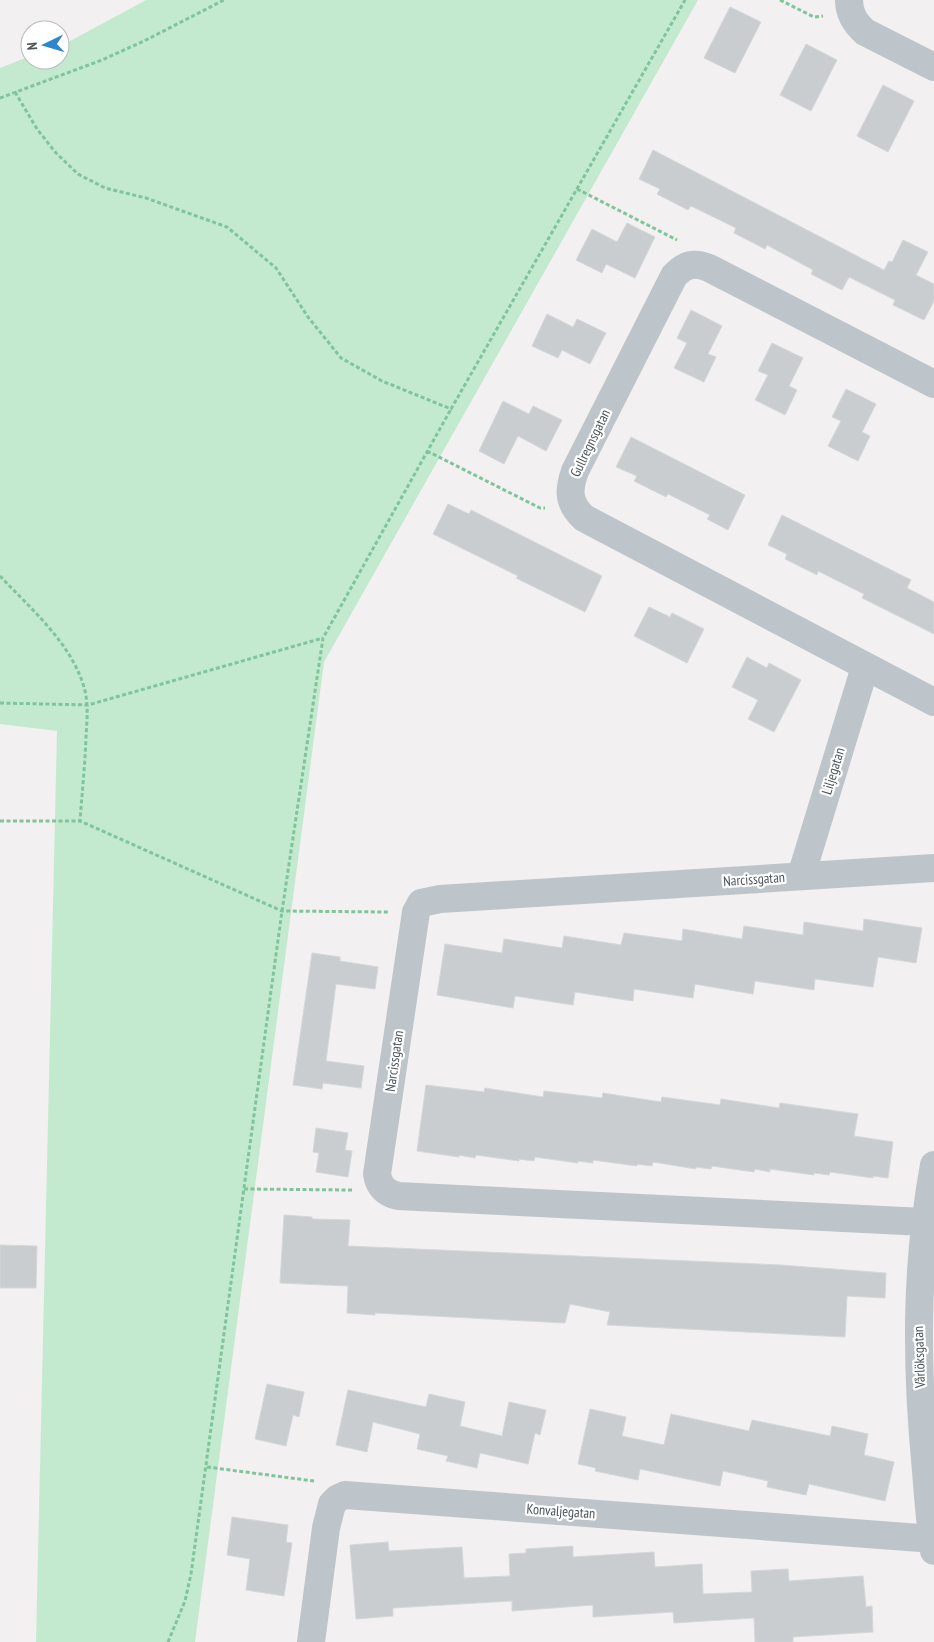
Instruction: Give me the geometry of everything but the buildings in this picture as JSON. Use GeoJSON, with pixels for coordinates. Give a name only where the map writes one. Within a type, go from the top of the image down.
{"type":"FeatureCollection","features":[{"type":"Feature","properties":{"kind":"street"},"geometry":{"type":"LineString","coordinates":[[849,6],[856,24],[865,32],[934,67]]}},
{"type":"Feature","properties":{"kind":"street"},"geometry":{"type":"LineString","coordinates":[[688,265],[695,264],[709,268],[934,384]]}},
{"type":"Feature","properties":{"kind":"street","name":"Gullregnsgatan"},"geometry":{"type":"LineString","coordinates":[[572,504],[571,484],[575,472],[674,276],[681,268],[688,265]]}},
{"type":"Feature","properties":{"kind":"street"},"geometry":{"type":"LineString","coordinates":[[572,504],[584,518],[934,702]]}},
{"type":"Feature","properties":{"kind":"street","name":"Liljegatan"},"geometry":{"type":"LineString","coordinates":[[801,876],[865,667]]}},
{"type":"Feature","properties":{"kind":"street","name":"Narcissgatan"},"geometry":{"type":"LineString","coordinates":[[385,1191],[380,1185],[377,1174],[416,912],[421,903],[440,899],[934,868]]}},
{"type":"Feature","properties":{"kind":"street","name":"Vårlöksgatan"},"geometry":{"type":"LineString","coordinates":[[933,1543],[922,1431],[918,1335],[920,1272],[929,1222],[934,1165]]}},
{"type":"Feature","properties":{"kind":"street"},"geometry":{"type":"LineString","coordinates":[[385,1191],[398,1196],[929,1222]]}},
{"type":"Feature","properties":{"kind":"street","name":"Konvaljegatan"},"geometry":{"type":"LineString","coordinates":[[338,1498],[361,1496],[933,1543]]}},
{"type":"Feature","properties":{"kind":"street"},"geometry":{"type":"LineString","coordinates":[[311,1642],[326,1528],[332,1504],[338,1498]]}},
{"type":"Feature","properties":{"kind":"path"},"geometry":{"type":"LineString","coordinates":[[0,98],[102,60],[224,0]]}},
{"type":"Feature","properties":{"kind":"path"},"geometry":{"type":"LineString","coordinates":[[168,1642],[189,1583],[282,911],[323,638],[684,0]]}},
{"type":"Feature","properties":{"kind":"path"},"geometry":{"type":"LineString","coordinates":[[780,0],[814,16],[849,6]]}},
{"type":"Feature","properties":{"kind":"path"},"geometry":{"type":"LineString","coordinates":[[15,92],[42,135],[56,153],[78,174],[105,188],[146,198],[227,227],[276,268],[308,316],[341,358],[382,381],[451,409]]}},
{"type":"Feature","properties":{"kind":"path"},"geometry":{"type":"LineString","coordinates":[[577,189],[679,241],[688,265]]}},
{"type":"Feature","properties":{"kind":"path"},"geometry":{"type":"LineString","coordinates":[[427,452],[540,508],[572,504]]}},
{"type":"Feature","properties":{"kind":"path"},"geometry":{"type":"LineString","coordinates":[[0,576],[48,626],[67,651],[84,684],[88,705],[80,821]]}},
{"type":"Feature","properties":{"kind":"path"},"geometry":{"type":"LineString","coordinates":[[0,703],[88,705],[323,638]]}},
{"type":"Feature","properties":{"kind":"path"},"geometry":{"type":"LineString","coordinates":[[0,820],[80,821],[282,911],[416,912]]}},
{"type":"Feature","properties":{"kind":"path"},"geometry":{"type":"LineString","coordinates":[[244,1189],[385,1191]]}},
{"type":"Feature","properties":{"kind":"path"},"geometry":{"type":"LineString","coordinates":[[206,1467],[321,1482],[338,1498]]}},
{"type":"Feature","properties":{"kind":"green space"},"geometry":{"type":"Polygon","coordinates":[[[146,0],[698,0],[324,662],[195,1642],[36,1642],[57,731],[0,724],[0,68],[20,60],[20,70],[70,70],[70,41],[146,0]]]}}]}
